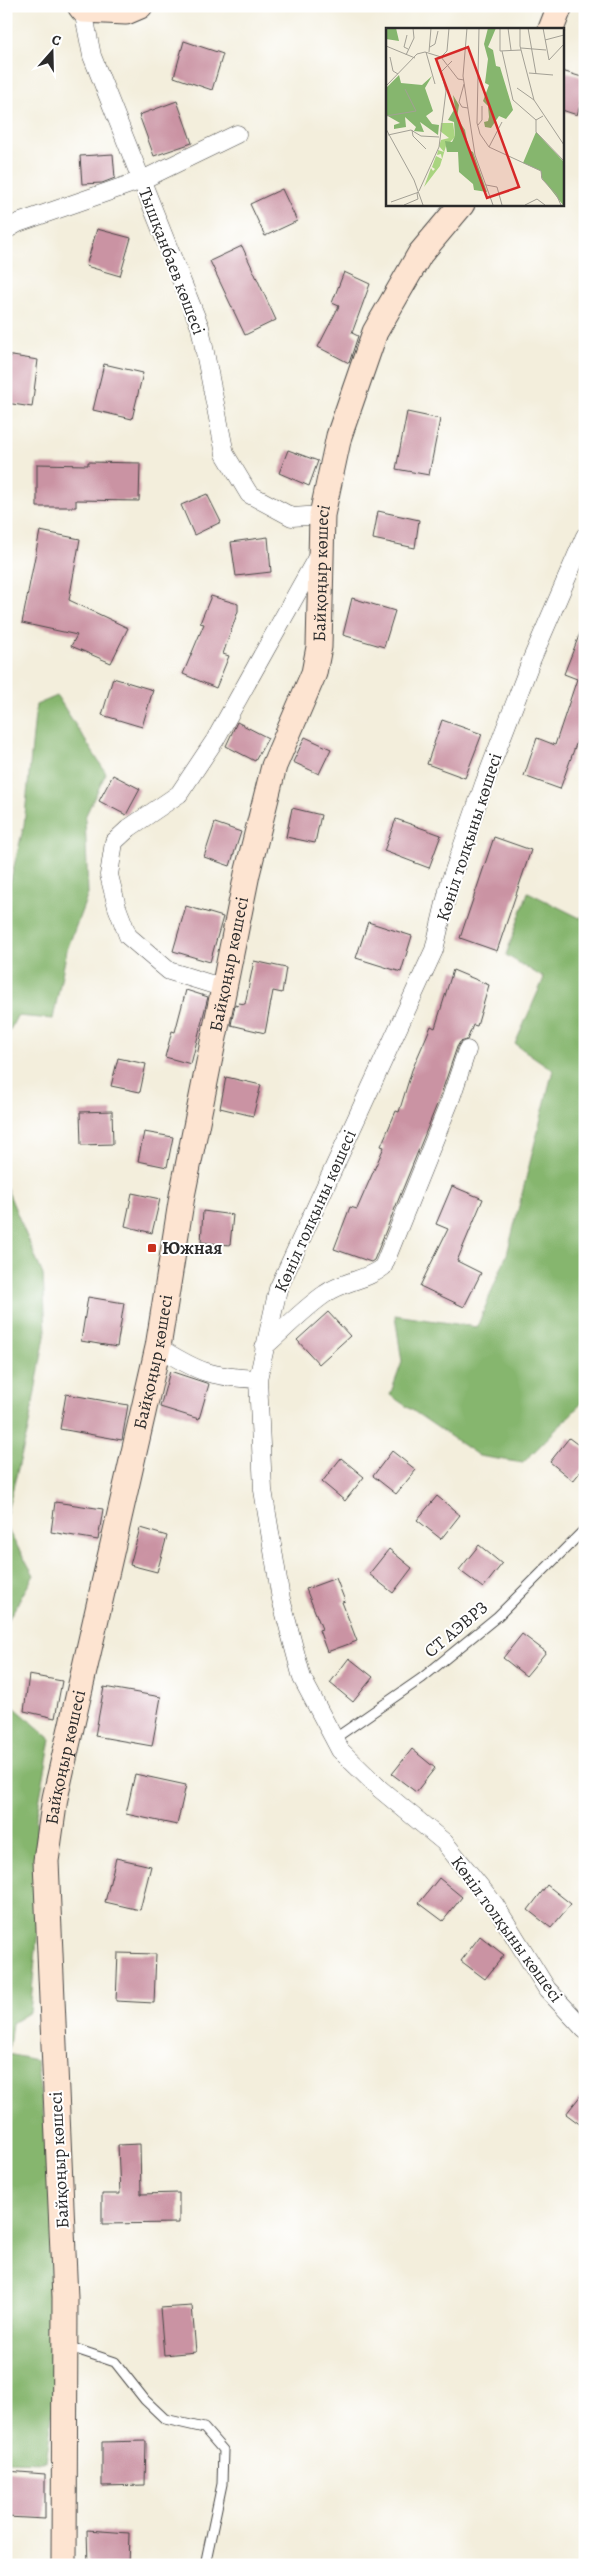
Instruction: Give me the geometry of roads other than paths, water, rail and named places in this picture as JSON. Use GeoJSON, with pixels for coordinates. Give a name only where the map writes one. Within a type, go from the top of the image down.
{"type":"FeatureCollection","features":[{"type":"Feature","properties":{"kind":"street"},"geometry":{"type":"LineString","coordinates":[[82,8],[126,12],[140,6]]}},
{"type":"Feature","properties":{"kind":"street"},"geometry":{"type":"LineString","coordinates":[[551,28],[560,6]]}},
{"type":"Feature","properties":{"kind":"street","name":"Тышқанбаев көшесі"},"geometry":{"type":"LineString","coordinates":[[82,8],[92,56],[200,327],[225,454],[250,494],[292,517],[322,515]]}},
{"type":"Feature","properties":{"kind":"street"},"geometry":{"type":"LineString","coordinates":[[6,230],[18,223],[142,180],[237,134]]}},
{"type":"Feature","properties":{"kind":"street","name":"Байқоңыр көшесі"},"geometry":{"type":"LineString","coordinates":[[64,2565],[65,2298],[46,1861],[56,1798],[158,1347],[182,1196],[247,874],[274,766],[314,673],[319,647],[322,515],[339,436],[375,332],[420,254],[461,205]]}},
{"type":"Feature","properties":{"kind":"street","name":"Көніл толқыны көшесі"},"geometry":{"type":"LineString","coordinates":[[585,536],[531,662],[484,784],[450,882],[434,950],[278,1288],[258,1379],[263,1490],[281,1600],[302,1678],[340,1750],[380,1789],[444,1842],[495,1905],[547,1989],[585,2030]]}},
{"type":"Feature","properties":{"kind":"street"},"geometry":{"type":"LineString","coordinates":[[224,988],[170,971],[128,936],[117,907],[109,875],[114,842],[129,828],[179,794],[215,740],[320,551]]}},
{"type":"Feature","properties":{"kind":"street"},"geometry":{"type":"LineString","coordinates":[[264,1347],[325,1293],[360,1278],[373,1275],[383,1267],[450,1101],[466,1050]]}},
{"type":"Feature","properties":{"kind":"street"},"geometry":{"type":"LineString","coordinates":[[158,1347],[203,1372],[222,1377],[258,1379]]}},
{"type":"Feature","properties":{"kind":"lane","name":"СТ АЭВРЗ"},"geometry":{"type":"LineString","coordinates":[[334,1739],[422,1678],[498,1616],[585,1529]]}},
{"type":"Feature","properties":{"kind":"lane"},"geometry":{"type":"LineString","coordinates":[[65,2346],[115,2362],[145,2400],[165,2419],[204,2428],[223,2450],[222,2484],[205,2565]]}},
{"type":"Feature","properties":{"kind":"place","name":"Южная"},"geometry":{"type":"Point","coordinates":[152,1248]}}]}
